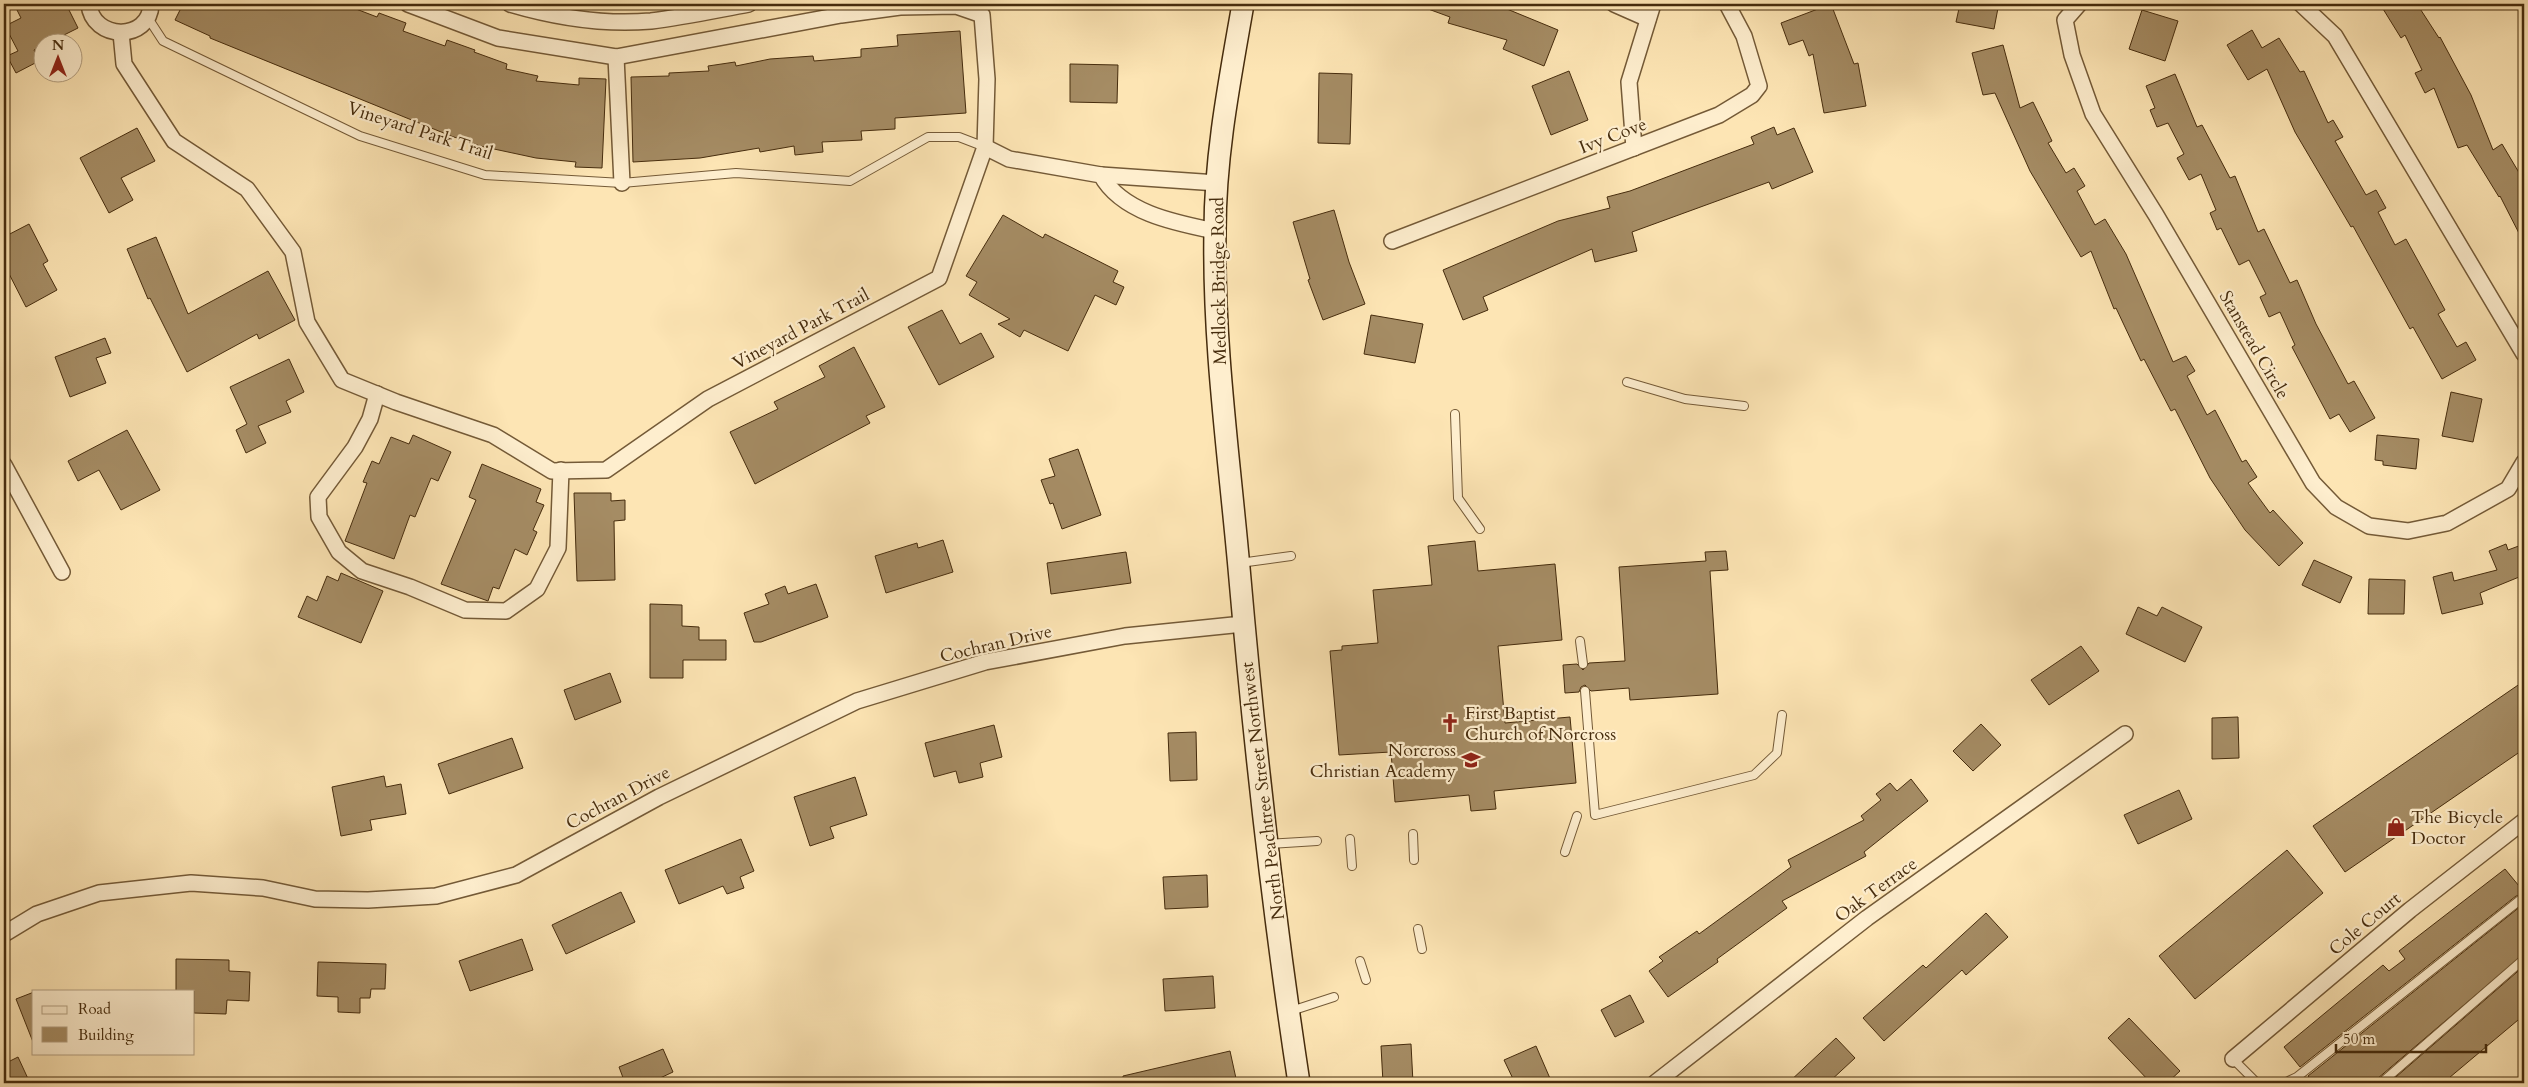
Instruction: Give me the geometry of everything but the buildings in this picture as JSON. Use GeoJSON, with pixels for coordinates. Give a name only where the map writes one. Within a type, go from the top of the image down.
{"type":"FeatureCollection","features":[{"type":"Feature","properties":{"kind":"street"},"geometry":{"type":"LineString","coordinates":[[89,4],[94,19],[101,27],[121,33]]}},
{"type":"Feature","properties":{"kind":"street","name":"Vineyard Park Trail"},"geometry":{"type":"LineString","coordinates":[[150,11],[132,31],[121,33],[124,64],[174,141],[247,189],[293,252],[307,322],[342,380],[493,435],[552,471],[606,470],[708,398],[939,278],[985,147],[987,78],[982,15],[956,6],[900,7],[842,15],[616,57],[498,38],[408,4]]}},
{"type":"Feature","properties":{"kind":"street"},"geometry":{"type":"LineString","coordinates":[[510,4],[534,11],[590,20],[649,21],[749,4]]}},
{"type":"Feature","properties":{"kind":"street","name":"Medlock Bridge Road"},"geometry":{"type":"LineString","coordinates":[[1232,499],[1220,373],[1215,231],[1217,184],[1225,104],[1244,4]]}},
{"type":"Feature","properties":{"kind":"street"},"geometry":{"type":"LineString","coordinates":[[1614,4],[1648,19]]}},
{"type":"Feature","properties":{"kind":"street"},"geometry":{"type":"LineString","coordinates":[[1634,148],[1629,82],[1653,4]]}},
{"type":"Feature","properties":{"kind":"street","name":"Ivy Cove"},"geometry":{"type":"LineString","coordinates":[[1392,241],[1719,115],[1752,95],[1759,86],[1744,36],[1727,4]]}},
{"type":"Feature","properties":{"kind":"street","name":"Stanstead Circle"},"geometry":{"type":"LineString","coordinates":[[2079,4],[2065,20],[2072,55],[2093,114],[2156,215],[2313,483],[2336,507],[2369,526],[2408,531],[2447,523],[2508,489],[2524,462]]}},
{"type":"Feature","properties":{"kind":"street"},"geometry":{"type":"LineString","coordinates":[[2301,4],[2335,36],[2524,354]]}},
{"type":"Feature","properties":{"kind":"street"},"geometry":{"type":"LineString","coordinates":[[616,57],[622,183]]}},
{"type":"Feature","properties":{"kind":"street","name":"Vineyard Park Trail"},"geometry":{"type":"LineString","coordinates":[[985,147],[1009,159],[1102,175],[1217,184]]}},
{"type":"Feature","properties":{"kind":"street"},"geometry":{"type":"LineString","coordinates":[[1102,175],[1108,187],[1131,204],[1158,217],[1215,231]]}},
{"type":"Feature","properties":{"kind":"street"},"geometry":{"type":"LineString","coordinates":[[377,394],[370,419],[355,447],[318,498],[319,517],[338,552],[362,571],[410,587],[465,610],[506,611],[537,589],[558,548],[559,481],[562,470]]}},
{"type":"Feature","properties":{"kind":"street"},"geometry":{"type":"LineString","coordinates":[[4,465],[62,572]]}},
{"type":"Feature","properties":{"kind":"street","name":"North Peachtree Street Northwest"},"geometry":{"type":"LineString","coordinates":[[1232,499],[1243,624],[1268,844],[1299,1083]]}},
{"type":"Feature","properties":{"kind":"street","name":"Cochran Drive"},"geometry":{"type":"LineString","coordinates":[[4,934],[37,914],[100,893],[191,882],[263,888],[315,899],[368,900],[436,896],[516,875],[659,797],[858,701],[985,662],[1125,636],[1243,624]]}},
{"type":"Feature","properties":{"kind":"street","name":"Oak Terrace"},"geometry":{"type":"LineString","coordinates":[[1654,1083],[1868,918],[2125,734]]}},
{"type":"Feature","properties":{"kind":"street","name":"Cole Court"},"geometry":{"type":"LineString","coordinates":[[2233,1059],[2410,910],[2524,821]]}},
{"type":"Feature","properties":{"kind":"lane","name":"Vineyard Park Trail"},"geometry":{"type":"LineString","coordinates":[[150,11],[163,41],[360,136],[485,175],[622,183],[736,174],[850,181],[928,137],[959,137],[985,147]]}},
{"type":"Feature","properties":{"kind":"lane"},"geometry":{"type":"LineString","coordinates":[[1627,382],[1686,399],[1744,406]]}},
{"type":"Feature","properties":{"kind":"lane"},"geometry":{"type":"LineString","coordinates":[[1455,414],[1458,498],[1480,529]]}},
{"type":"Feature","properties":{"kind":"lane"},"geometry":{"type":"LineString","coordinates":[[1238,564],[1291,556]]}},
{"type":"Feature","properties":{"kind":"lane"},"geometry":{"type":"LineString","coordinates":[[1580,640],[1583,664]]}},
{"type":"Feature","properties":{"kind":"lane"},"geometry":{"type":"LineString","coordinates":[[1585,691],[1595,815],[1754,775],[1777,753],[1782,715]]}},
{"type":"Feature","properties":{"kind":"lane"},"geometry":{"type":"LineString","coordinates":[[1565,852],[1577,816]]}},
{"type":"Feature","properties":{"kind":"lane"},"geometry":{"type":"LineString","coordinates":[[1413,834],[1414,860]]}},
{"type":"Feature","properties":{"kind":"lane"},"geometry":{"type":"LineString","coordinates":[[1350,839],[1352,866]]}},
{"type":"Feature","properties":{"kind":"lane"},"geometry":{"type":"LineString","coordinates":[[1268,844],[1317,841]]}},
{"type":"Feature","properties":{"kind":"lane"},"geometry":{"type":"LineString","coordinates":[[2284,1083],[2297,1077],[2520,900],[2524,901]]}},
{"type":"Feature","properties":{"kind":"lane"},"geometry":{"type":"LineString","coordinates":[[1418,929],[1422,949]]}},
{"type":"Feature","properties":{"kind":"lane"},"geometry":{"type":"LineString","coordinates":[[2381,1083],[2524,959]]}},
{"type":"Feature","properties":{"kind":"lane"},"geometry":{"type":"LineString","coordinates":[[1360,961],[1366,980]]}},
{"type":"Feature","properties":{"kind":"lane"},"geometry":{"type":"LineString","coordinates":[[1290,1011],[1334,997]]}},
{"type":"Feature","properties":{"kind":"lane"},"geometry":{"type":"LineString","coordinates":[[2233,1059],[2257,1083]]}},
{"type":"Feature","properties":{"kind":"place","name":"First Baptist Church of Norcross"},"geometry":{"type":"Point","coordinates":[1450,723]}},
{"type":"Feature","properties":{"kind":"place","name":"Norcross Christian Academy"},"geometry":{"type":"Point","coordinates":[1471,760]}},
{"type":"Feature","properties":{"kind":"place","name":"The Bicycle Doctor"},"geometry":{"type":"Point","coordinates":[2396,827]}}]}
